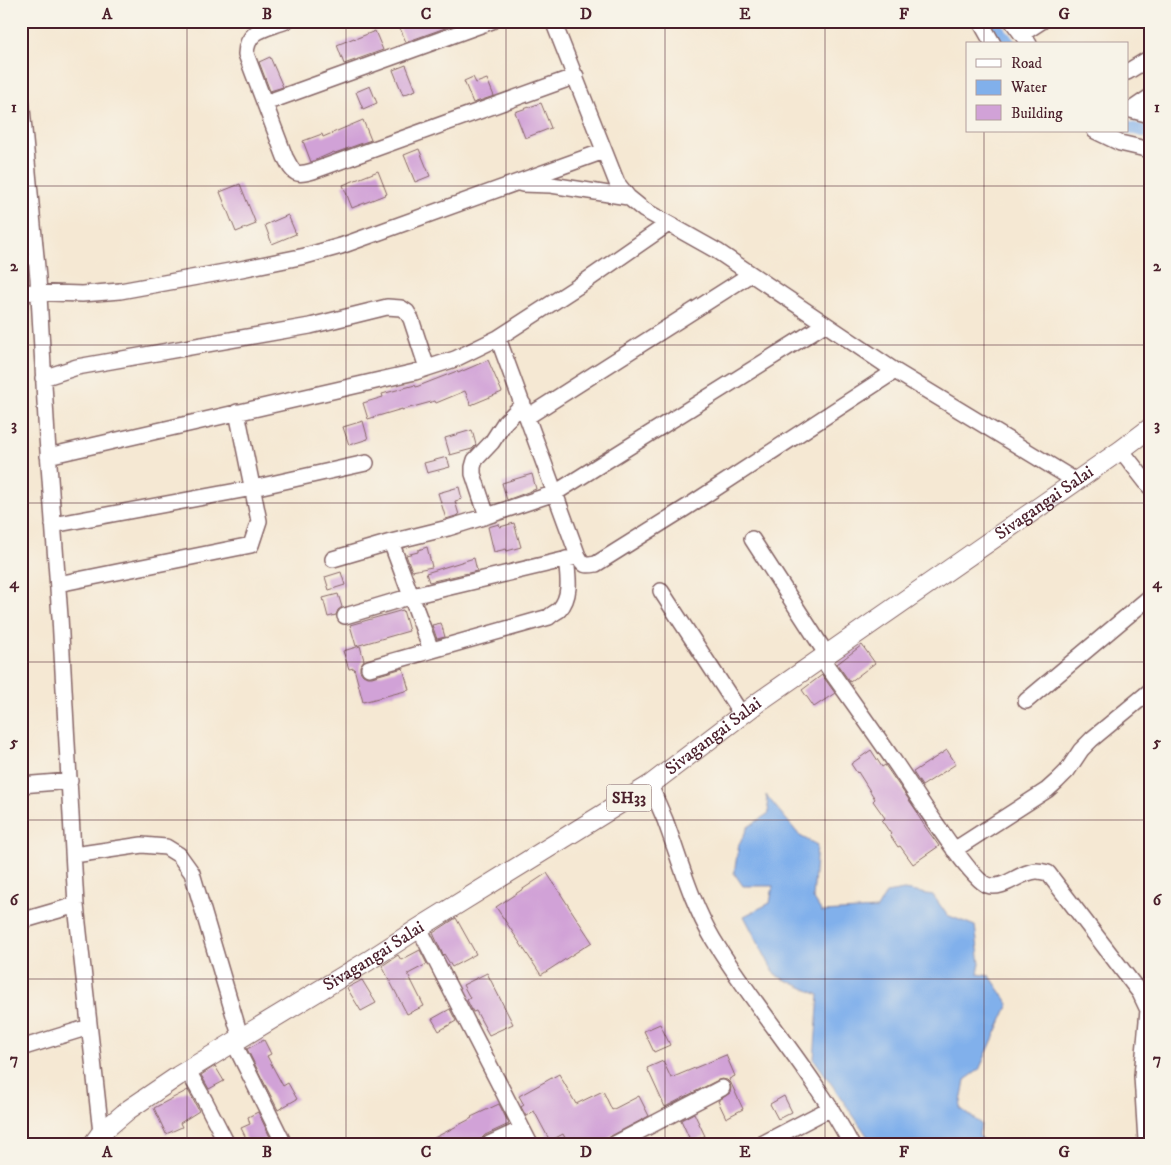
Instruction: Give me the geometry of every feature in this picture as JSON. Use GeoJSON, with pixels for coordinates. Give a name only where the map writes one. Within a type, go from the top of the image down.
{"type":"FeatureCollection","features":[{"type":"Feature","properties":{"kind":"main road","name":"Sivagangai Salai"},"geometry":{"type":"LineString","coordinates":[[99,1140],[128,1110],[188,1070],[368,961],[650,785],[760,701],[1150,428]]}},
{"type":"Feature","properties":{"kind":"street"},"geometry":{"type":"LineString","coordinates":[[286,21],[254,34],[248,39],[246,54],[285,156],[291,169],[301,174],[404,139],[576,76]]}},
{"type":"Feature","properties":{"kind":"street"},"geometry":{"type":"LineString","coordinates":[[265,103],[492,21]]}},
{"type":"Feature","properties":{"kind":"street"},"geometry":{"type":"LineString","coordinates":[[553,21],[617,183],[628,197],[644,210],[717,251],[895,371],[1076,481]]}},
{"type":"Feature","properties":{"kind":"street"},"geometry":{"type":"LineString","coordinates":[[980,21],[992,42]]}},
{"type":"Feature","properties":{"kind":"street"},"geometry":{"type":"LineString","coordinates":[[1012,21],[1025,39],[1042,21]]}},
{"type":"Feature","properties":{"kind":"street"},"geometry":{"type":"LineString","coordinates":[[1128,71],[1150,58]]}},
{"type":"Feature","properties":{"kind":"street"},"geometry":{"type":"LineString","coordinates":[[1129,110],[1150,97]]}},
{"type":"Feature","properties":{"kind":"street"},"geometry":{"type":"LineString","coordinates":[[21,98],[39,294],[70,781],[76,905],[99,1140]]}},
{"type":"Feature","properties":{"kind":"street"},"geometry":{"type":"LineString","coordinates":[[1129,110],[1150,115]]}},
{"type":"Feature","properties":{"kind":"street"},"geometry":{"type":"LineString","coordinates":[[1097,132],[1120,143],[1150,150]]}},
{"type":"Feature","properties":{"kind":"street"},"geometry":{"type":"LineString","coordinates":[[21,292],[82,294],[120,291],[305,256],[341,246],[604,151]]}},
{"type":"Feature","properties":{"kind":"street"},"geometry":{"type":"LineString","coordinates":[[516,184],[551,185],[628,197]]}},
{"type":"Feature","properties":{"kind":"street"},"geometry":{"type":"LineString","coordinates":[[48,456],[415,372],[455,359],[498,338],[668,224]]}},
{"type":"Feature","properties":{"kind":"street"},"geometry":{"type":"LineString","coordinates":[[487,516],[473,474],[473,467],[475,460],[492,442],[505,422],[751,274]]}},
{"type":"Feature","properties":{"kind":"street"},"geometry":{"type":"LineString","coordinates":[[44,378],[77,366],[310,326],[387,307],[401,308],[407,312],[427,368]]}},
{"type":"Feature","properties":{"kind":"street"},"geometry":{"type":"LineString","coordinates":[[333,559],[448,528],[555,493],[825,324]]}},
{"type":"Feature","properties":{"kind":"street"},"geometry":{"type":"LineString","coordinates":[[369,668],[549,617],[560,608],[566,597],[572,558],[555,493],[498,338]]}},
{"type":"Feature","properties":{"kind":"street"},"geometry":{"type":"LineString","coordinates":[[345,616],[412,596],[572,558],[587,566],[596,564],[895,371]]}},
{"type":"Feature","properties":{"kind":"street"},"geometry":{"type":"LineString","coordinates":[[58,584],[251,545],[259,521],[237,412]]}},
{"type":"Feature","properties":{"kind":"street"},"geometry":{"type":"LineString","coordinates":[[1121,450],[1150,487]]}},
{"type":"Feature","properties":{"kind":"street"},"geometry":{"type":"LineString","coordinates":[[53,525],[253,488],[366,463]]}},
{"type":"Feature","properties":{"kind":"street"},"geometry":{"type":"LineString","coordinates":[[752,539],[824,657],[954,850],[979,880],[986,885],[996,886],[1031,871],[1038,870],[1048,873],[1140,993],[1148,1010],[1142,1076],[1147,1144]]}},
{"type":"Feature","properties":{"kind":"street"},"geometry":{"type":"LineString","coordinates":[[391,542],[431,650]]}},
{"type":"Feature","properties":{"kind":"street"},"geometry":{"type":"LineString","coordinates":[[661,591],[742,715]]}},
{"type":"Feature","properties":{"kind":"street"},"geometry":{"type":"LineString","coordinates":[[1026,701],[1150,597]]}},
{"type":"Feature","properties":{"kind":"street"},"geometry":{"type":"LineString","coordinates":[[954,850],[1047,790],[1067,771],[1081,750],[1092,739],[1150,691]]}},
{"type":"Feature","properties":{"kind":"street"},"geometry":{"type":"LineString","coordinates":[[21,785],[70,781]]}},
{"type":"Feature","properties":{"kind":"street"},"geometry":{"type":"LineString","coordinates":[[650,785],[694,899],[713,938],[763,1013],[831,1108],[851,1144]]}},
{"type":"Feature","properties":{"kind":"street"},"geometry":{"type":"LineString","coordinates":[[74,855],[142,846],[166,848],[179,855],[192,873],[237,1041],[284,1144]]}},
{"type":"Feature","properties":{"kind":"street"},"geometry":{"type":"LineString","coordinates":[[21,921],[76,905]]}},
{"type":"Feature","properties":{"kind":"street"},"geometry":{"type":"LineString","coordinates":[[419,928],[530,1144]]}},
{"type":"Feature","properties":{"kind":"street"},"geometry":{"type":"LineString","coordinates":[[21,1048],[89,1027]]}},
{"type":"Feature","properties":{"kind":"street"},"geometry":{"type":"LineString","coordinates":[[188,1070],[227,1144]]}},
{"type":"Feature","properties":{"kind":"street"},"geometry":{"type":"LineString","coordinates":[[615,1144],[722,1088]]}},
{"type":"Feature","properties":{"kind":"street"},"geometry":{"type":"LineString","coordinates":[[762,1144],[831,1108]]}},
{"type":"Feature","properties":{"kind":"street"},"geometry":{"type":"LineString","coordinates":[[489,1144],[522,1129]]}},
{"type":"Feature","properties":{"kind":"water"},"geometry":{"type":"Polygon","coordinates":[[[766,795],[800,836],[817,845],[813,898],[822,912],[877,909],[886,893],[904,890],[933,895],[947,915],[975,926],[980,963],[978,974],[990,976],[1009,1004],[979,1070],[965,1080],[960,1108],[981,1124],[979,1135],[985,1144],[873,1144],[814,1059],[819,995],[775,975],[744,916],[770,903],[773,886],[743,886],[734,873],[739,844],[748,827],[769,813],[766,795]]]}},
{"type":"Feature","properties":{"kind":"building"},"geometry":{"type":"Polygon","coordinates":[[[410,21],[443,21],[445,28],[406,42],[399,26],[410,21]]]}},
{"type":"Feature","properties":{"kind":"building"},"geometry":{"type":"Polygon","coordinates":[[[375,31],[383,50],[344,64],[337,45],[375,31]]]}},
{"type":"Feature","properties":{"kind":"building"},"geometry":{"type":"Polygon","coordinates":[[[270,57],[283,87],[270,91],[259,62],[270,57]]]}},
{"type":"Feature","properties":{"kind":"building"},"geometry":{"type":"Polygon","coordinates":[[[406,65],[416,90],[403,95],[393,70],[406,65]]]}},
{"type":"Feature","properties":{"kind":"building"},"geometry":{"type":"Polygon","coordinates":[[[473,77],[476,83],[487,79],[494,96],[473,103],[464,81],[473,77]]]}},
{"type":"Feature","properties":{"kind":"building"},"geometry":{"type":"Polygon","coordinates":[[[370,86],[377,103],[363,109],[356,92],[370,86]]]}},
{"type":"Feature","properties":{"kind":"building"},"geometry":{"type":"Polygon","coordinates":[[[541,103],[551,128],[525,138],[515,112],[541,103]]]}},
{"type":"Feature","properties":{"kind":"building"},"geometry":{"type":"Polygon","coordinates":[[[363,120],[371,140],[311,162],[303,141],[322,134],[323,137],[363,120]]]}},
{"type":"Feature","properties":{"kind":"building"},"geometry":{"type":"Polygon","coordinates":[[[419,149],[430,176],[415,182],[404,155],[419,149]]]}},
{"type":"Feature","properties":{"kind":"building"},"geometry":{"type":"Polygon","coordinates":[[[378,171],[387,194],[352,208],[343,185],[378,171]]]}},
{"type":"Feature","properties":{"kind":"building"},"geometry":{"type":"Polygon","coordinates":[[[240,184],[256,224],[236,232],[220,192],[240,184]]]}},
{"type":"Feature","properties":{"kind":"building"},"geometry":{"type":"Polygon","coordinates":[[[288,215],[296,234],[272,244],[265,225],[288,215]]]}},
{"type":"Feature","properties":{"kind":"building"},"geometry":{"type":"Polygon","coordinates":[[[488,360],[502,392],[471,405],[465,391],[436,403],[435,401],[368,419],[363,403],[383,397],[382,394],[415,385],[416,387],[457,371],[458,373],[488,360]]]}},
{"type":"Feature","properties":{"kind":"building"},"geometry":{"type":"Polygon","coordinates":[[[363,421],[368,439],[349,445],[343,427],[363,421]]]}},
{"type":"Feature","properties":{"kind":"building"},"geometry":{"type":"Polygon","coordinates":[[[472,430],[476,445],[472,449],[450,455],[445,438],[472,430]]]}},
{"type":"Feature","properties":{"kind":"building"},"geometry":{"type":"Polygon","coordinates":[[[447,457],[450,467],[427,473],[424,463],[447,457]]]}},
{"type":"Feature","properties":{"kind":"building"},"geometry":{"type":"Polygon","coordinates":[[[532,474],[536,489],[507,500],[502,483],[532,474]]]}},
{"type":"Feature","properties":{"kind":"building"},"geometry":{"type":"Polygon","coordinates":[[[459,487],[462,499],[455,501],[459,515],[446,519],[438,493],[459,487]]]}},
{"type":"Feature","properties":{"kind":"building"},"geometry":{"type":"Polygon","coordinates":[[[514,523],[521,547],[494,552],[488,527],[499,524],[500,527],[514,523]]]}},
{"type":"Feature","properties":{"kind":"building"},"geometry":{"type":"Polygon","coordinates":[[[427,547],[432,567],[412,571],[406,555],[427,547]]]}},
{"type":"Feature","properties":{"kind":"building"},"geometry":{"type":"Polygon","coordinates":[[[474,558],[477,571],[429,582],[426,573],[474,558]]]}},
{"type":"Feature","properties":{"kind":"building"},"geometry":{"type":"Polygon","coordinates":[[[341,572],[345,585],[329,590],[325,577],[341,572]]]}},
{"type":"Feature","properties":{"kind":"building"},"geometry":{"type":"Polygon","coordinates":[[[338,594],[342,607],[336,615],[328,617],[323,598],[338,594]]]}},
{"type":"Feature","properties":{"kind":"building"},"geometry":{"type":"Polygon","coordinates":[[[403,610],[409,631],[356,646],[350,625],[403,610]]]}},
{"type":"Feature","properties":{"kind":"building"},"geometry":{"type":"Polygon","coordinates":[[[441,623],[445,637],[437,639],[432,625],[441,623]]]}},
{"type":"Feature","properties":{"kind":"building"},"geometry":{"type":"Polygon","coordinates":[[[862,645],[875,663],[850,682],[837,664],[862,645]]]}},
{"type":"Feature","properties":{"kind":"building"},"geometry":{"type":"Polygon","coordinates":[[[360,646],[364,660],[360,666],[360,671],[363,675],[372,677],[403,668],[409,690],[363,702],[354,668],[349,669],[343,651],[360,646]]]}},
{"type":"Feature","properties":{"kind":"building"},"geometry":{"type":"Polygon","coordinates":[[[822,675],[835,693],[814,707],[802,690],[822,675]]]}},
{"type":"Feature","properties":{"kind":"building"},"geometry":{"type":"Polygon","coordinates":[[[871,750],[882,767],[885,765],[939,846],[913,864],[890,835],[882,821],[885,818],[873,801],[875,799],[851,764],[871,750]]]}},
{"type":"Feature","properties":{"kind":"building"},"geometry":{"type":"Polygon","coordinates":[[[947,750],[956,764],[922,786],[913,772],[947,750]]]}},
{"type":"Feature","properties":{"kind":"building"},"geometry":{"type":"Polygon","coordinates":[[[547,873],[592,942],[541,975],[496,907],[547,873]]]}},
{"type":"Feature","properties":{"kind":"building"},"geometry":{"type":"Polygon","coordinates":[[[456,918],[476,954],[452,967],[443,955],[433,933],[456,918]]]}},
{"type":"Feature","properties":{"kind":"building"},"geometry":{"type":"Polygon","coordinates":[[[420,950],[427,964],[408,974],[424,1006],[407,1014],[382,966],[398,955],[401,960],[420,950]]]}},
{"type":"Feature","properties":{"kind":"building"},"geometry":{"type":"Polygon","coordinates":[[[487,973],[513,1024],[489,1035],[476,1011],[473,1012],[467,1000],[470,998],[463,985],[487,973]]]}},
{"type":"Feature","properties":{"kind":"building"},"geometry":{"type":"Polygon","coordinates":[[[362,980],[376,1003],[361,1011],[347,988],[362,980]]]}},
{"type":"Feature","properties":{"kind":"building"},"geometry":{"type":"Polygon","coordinates":[[[450,1009],[456,1021],[439,1031],[432,1019],[450,1009]]]}},
{"type":"Feature","properties":{"kind":"building"},"geometry":{"type":"Polygon","coordinates":[[[660,1024],[670,1045],[654,1052],[644,1031],[660,1024]]]}},
{"type":"Feature","properties":{"kind":"building"},"geometry":{"type":"Polygon","coordinates":[[[264,1040],[271,1054],[267,1056],[283,1086],[288,1083],[297,1099],[278,1110],[247,1049],[264,1040]]]}},
{"type":"Feature","properties":{"kind":"building"},"geometry":{"type":"Polygon","coordinates":[[[726,1055],[735,1076],[729,1079],[743,1109],[726,1118],[718,1101],[730,1093],[731,1088],[727,1080],[722,1079],[665,1107],[647,1068],[663,1061],[671,1078],[726,1055]]]}},
{"type":"Feature","properties":{"kind":"building"},"geometry":{"type":"Polygon","coordinates":[[[215,1066],[224,1081],[209,1089],[201,1075],[215,1066]]]}},
{"type":"Feature","properties":{"kind":"building"},"geometry":{"type":"Polygon","coordinates":[[[559,1074],[576,1104],[603,1091],[612,1110],[639,1096],[649,1116],[611,1136],[602,1144],[568,1144],[563,1134],[550,1141],[534,1111],[526,1116],[521,1107],[524,1105],[519,1096],[559,1074]]]}},
{"type":"Feature","properties":{"kind":"building"},"geometry":{"type":"Polygon","coordinates":[[[188,1090],[199,1111],[180,1123],[182,1127],[166,1134],[154,1108],[188,1090]]]}},
{"type":"Feature","properties":{"kind":"building"},"geometry":{"type":"Polygon","coordinates":[[[784,1096],[792,1112],[778,1119],[770,1104],[784,1096]]]}},
{"type":"Feature","properties":{"kind":"building"},"geometry":{"type":"Polygon","coordinates":[[[499,1104],[509,1124],[485,1135],[481,1139],[471,1144],[423,1144],[471,1117],[499,1104]]]}},
{"type":"Feature","properties":{"kind":"building"},"geometry":{"type":"Polygon","coordinates":[[[258,1112],[270,1137],[255,1144],[249,1144],[241,1128],[250,1124],[248,1117],[258,1112]]]}},
{"type":"Feature","properties":{"kind":"building"},"geometry":{"type":"Polygon","coordinates":[[[694,1113],[705,1136],[691,1142],[681,1120],[694,1113]]]}},
{"type":"Feature","properties":{"kind":"waterway"},"geometry":{"type":"LineString","coordinates":[[993,21],[1009,42]]}},
{"type":"Feature","properties":{"kind":"waterway"},"geometry":{"type":"LineString","coordinates":[[1128,127],[1150,133]]}}]}
